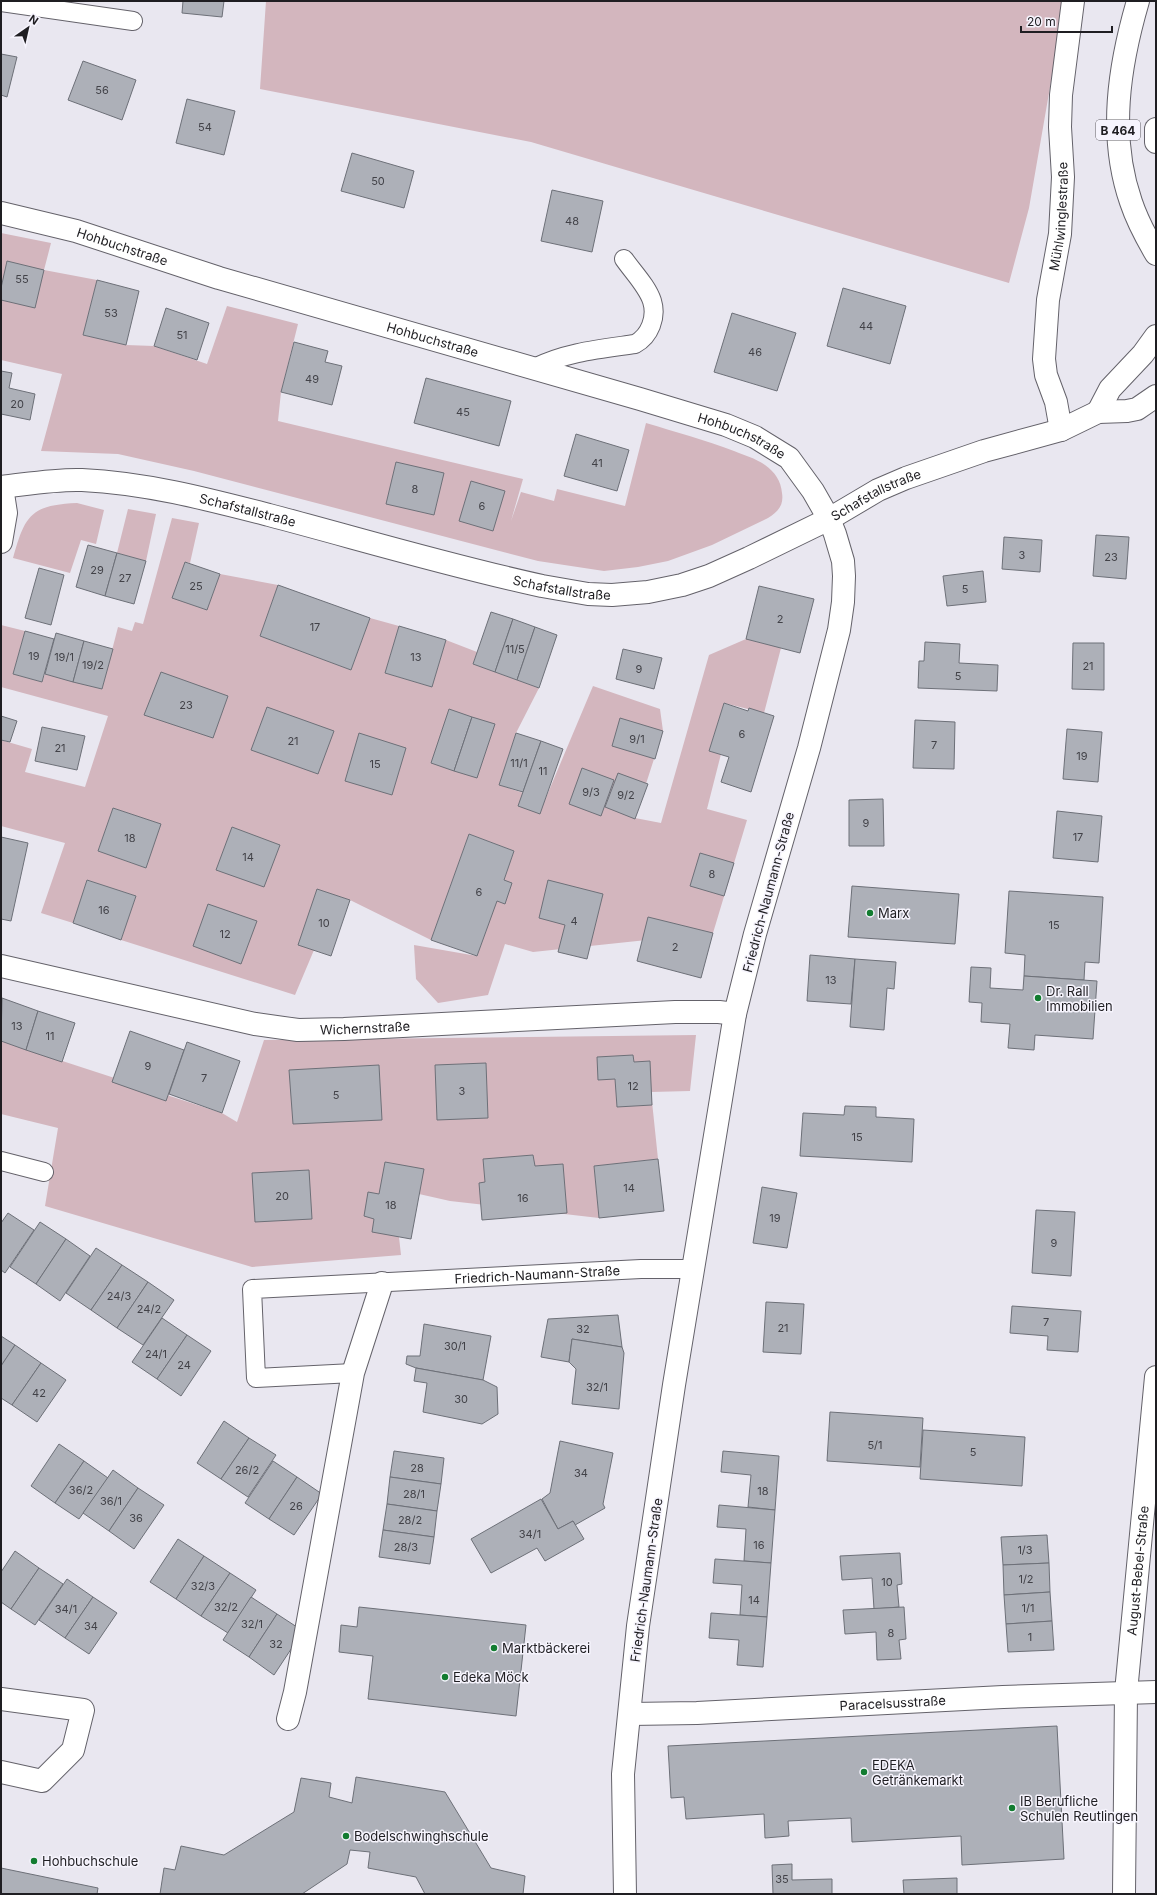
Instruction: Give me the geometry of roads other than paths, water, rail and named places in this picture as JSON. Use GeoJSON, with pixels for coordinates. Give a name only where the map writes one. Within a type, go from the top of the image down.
{"type":"FeatureCollection","features":[{"type":"Feature","properties":{"kind":"main road","name":"Mühlwinglestraße"},"geometry":{"type":"LineString","coordinates":[[1061,430],[1056,402],[1046,375],[1044,359],[1048,300],[1060,234],[1063,176],[1060,127],[1061,95],[1073,1]]}},
{"type":"Feature","properties":{"kind":"main road","name":"B 464"},"geometry":{"type":"LineString","coordinates":[[1138,1],[1124,57],[1118,102],[1118,140],[1122,169],[1130,200],[1137,218],[1156,254]]}},
{"type":"Feature","properties":{"kind":"main road"},"geometry":{"type":"LineString","coordinates":[[1156,129],[1156,142]]}},
{"type":"Feature","properties":{"kind":"main road","name":"Hohbuchstraße"},"geometry":{"type":"LineString","coordinates":[[1,213],[76,231],[219,278],[534,368],[726,425],[755,437],[789,458],[806,479],[829,519]]}},
{"type":"Feature","properties":{"kind":"main road"},"geometry":{"type":"LineString","coordinates":[[1098,412],[1110,389],[1143,354],[1156,336]]}},
{"type":"Feature","properties":{"kind":"main road","name":"Schafstallstraße"},"geometry":{"type":"LineString","coordinates":[[2,487],[42,482],[81,480],[127,484],[160,489],[219,502],[519,581],[563,590],[606,594],[648,592],[697,581],[829,519],[878,490],[913,475],[984,451],[1061,430],[1098,412],[1127,411],[1137,409],[1156,396]]}},
{"type":"Feature","properties":{"kind":"main road"},"geometry":{"type":"LineString","coordinates":[[1,542],[6,513],[2,487]]}},
{"type":"Feature","properties":{"kind":"main road","name":"Friedrich-Naumann-Straße"},"geometry":{"type":"LineString","coordinates":[[625,1894],[623,1774],[638,1626],[693,1268],[735,1014],[755,934],[811,741],[839,630],[843,602],[843,561],[829,519]]}},
{"type":"Feature","properties":{"kind":"main road","name":"Wichernstraße"},"geometry":{"type":"LineString","coordinates":[[1,966],[229,1019],[283,1029],[298,1030],[344,1030],[675,1012],[718,1012],[735,1014]]}},
{"type":"Feature","properties":{"kind":"main road"},"geometry":{"type":"LineString","coordinates":[[288,1719],[295,1692],[353,1373],[382,1283]]}},
{"type":"Feature","properties":{"kind":"main road","name":"August-Bebel-Straße"},"geometry":{"type":"LineString","coordinates":[[1124,1894],[1126,1692],[1156,1377]]}},
{"type":"Feature","properties":{"kind":"main road","name":"Paracelsusstraße"},"geometry":{"type":"LineString","coordinates":[[630,1714],[704,1713],[1126,1692],[1156,1692]]}},
{"type":"Feature","properties":{"kind":"main road"},"geometry":{"type":"LineString","coordinates":[[1,1699],[83,1710],[73,1750],[42,1781],[1,1772]]}},
{"type":"Feature","properties":{"kind":"lane"},"geometry":{"type":"LineString","coordinates":[[1,2],[133,21]]}},
{"type":"Feature","properties":{"kind":"lane"},"geometry":{"type":"LineString","coordinates":[[534,368],[555,358],[574,352],[635,344],[643,340],[652,325],[652,301],[644,287],[624,260]]}},
{"type":"Feature","properties":{"kind":"lane"},"geometry":{"type":"LineString","coordinates":[[1,1161],[44,1172]]}},
{"type":"Feature","properties":{"kind":"lane","name":"Friedrich-Naumann-Straße"},"geometry":{"type":"LineString","coordinates":[[353,1373],[256,1378],[252,1289],[647,1268],[693,1268]]}},
{"type":"Feature","properties":{"kind":"place","name":"Marx"},"geometry":{"type":"Point","coordinates":[870,913]}},
{"type":"Feature","properties":{"kind":"place","name":"Dr. Rall Immobilien"},"geometry":{"type":"Point","coordinates":[1038,998]}},
{"type":"Feature","properties":{"kind":"place","name":"Marktbäckerei"},"geometry":{"type":"Point","coordinates":[494,1648]}},
{"type":"Feature","properties":{"kind":"place","name":"Edeka Möck"},"geometry":{"type":"Point","coordinates":[445,1677]}},
{"type":"Feature","properties":{"kind":"place","name":"EDEKA Getränkemarkt"},"geometry":{"type":"Point","coordinates":[864,1772]}},
{"type":"Feature","properties":{"kind":"place","name":"IB Berufliche Schulen Reutlingen"},"geometry":{"type":"Point","coordinates":[1012,1808]}},
{"type":"Feature","properties":{"kind":"place","name":"Bodelschwinghschule"},"geometry":{"type":"Point","coordinates":[346,1836]}},
{"type":"Feature","properties":{"kind":"place","name":"Hohbuchschule"},"geometry":{"type":"Point","coordinates":[34,1861]}}]}
